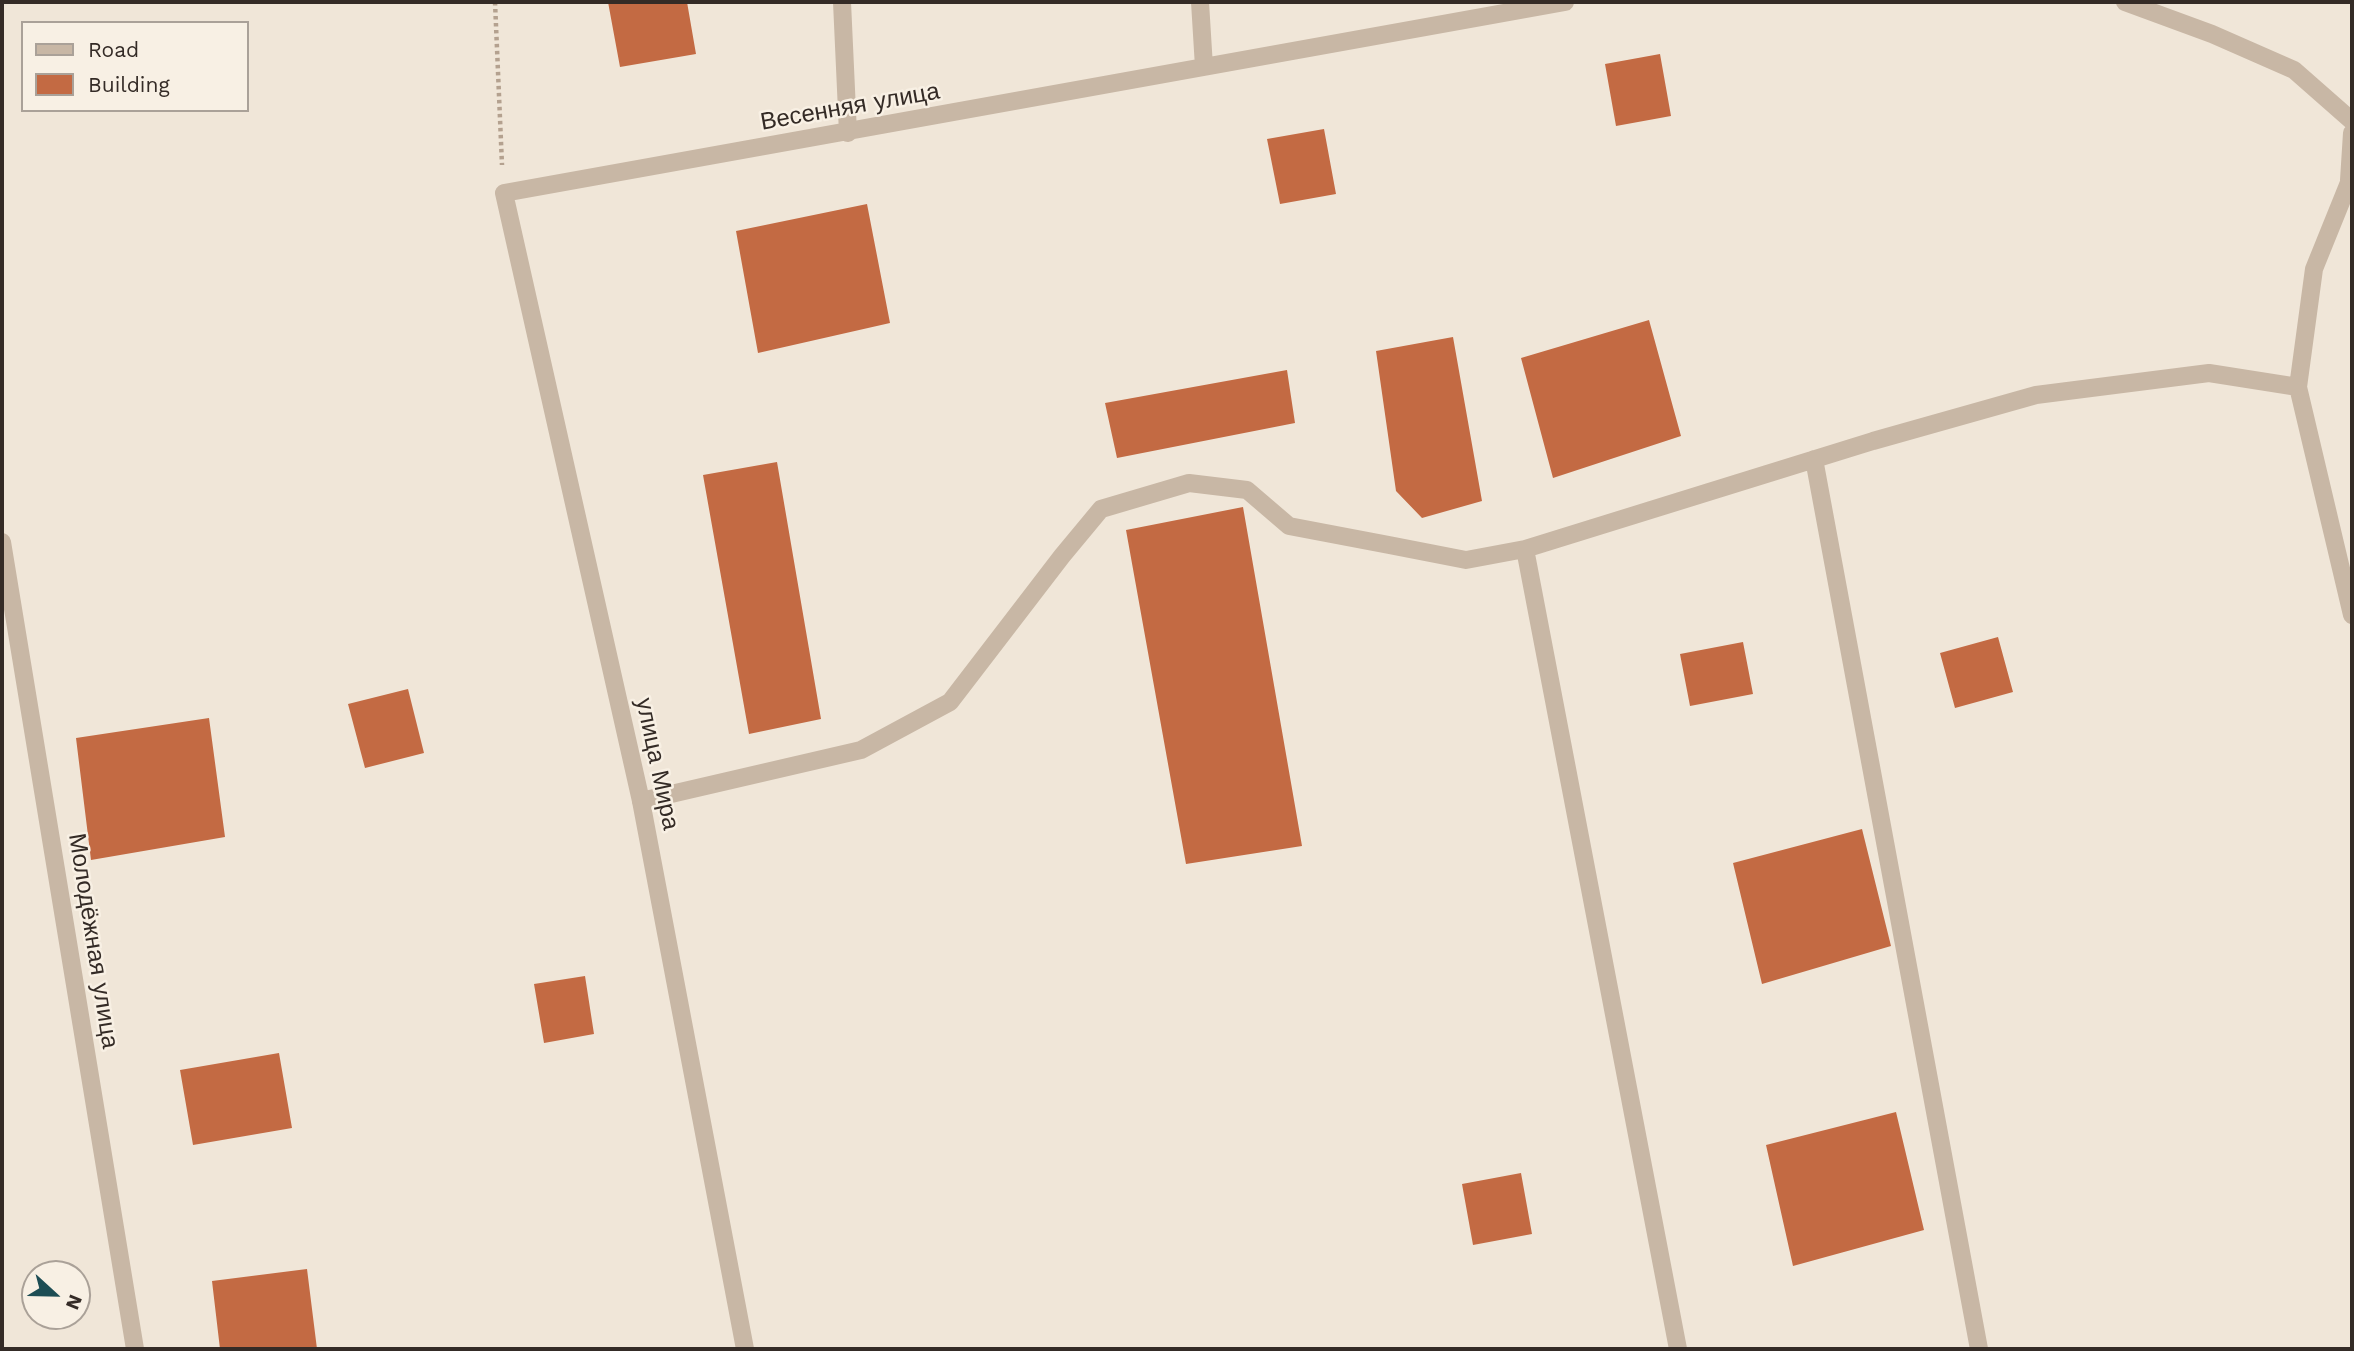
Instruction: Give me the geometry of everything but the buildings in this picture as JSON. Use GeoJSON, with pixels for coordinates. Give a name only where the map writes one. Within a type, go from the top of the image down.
{"type":"FeatureCollection","features":[{"type":"Feature","properties":{"kind":"street"},"geometry":{"type":"LineString","coordinates":[[842,2],[848,132]]}},
{"type":"Feature","properties":{"kind":"street"},"geometry":{"type":"LineString","coordinates":[[1200,2],[1204,66]]}},
{"type":"Feature","properties":{"kind":"street","name":"Весенняя улица"},"geometry":{"type":"LineString","coordinates":[[504,193],[1565,2]]}},
{"type":"Feature","properties":{"kind":"street"},"geometry":{"type":"LineString","coordinates":[[2125,2],[2212,34],[2294,69],[2352,121]]}},
{"type":"Feature","properties":{"kind":"street"},"geometry":{"type":"LineString","coordinates":[[2352,133],[2351,178],[2314,269],[2298,387],[2352,615]]}},
{"type":"Feature","properties":{"kind":"street","name":"улица Мира"},"geometry":{"type":"LineString","coordinates":[[504,193],[641,801],[745,1349]]}},
{"type":"Feature","properties":{"kind":"street"},"geometry":{"type":"LineString","coordinates":[[641,801],[861,750],[950,702],[1101,509],[1189,483],[1247,490],[1289,526],[1466,560],[1525,549],[1814,459],[2036,395],[2209,373],[2298,387]]}},
{"type":"Feature","properties":{"kind":"street"},"geometry":{"type":"LineString","coordinates":[[1814,459],[1979,1349]]}},
{"type":"Feature","properties":{"kind":"street","name":"Молодёжная улица"},"geometry":{"type":"LineString","coordinates":[[2,542],[135,1349]]}},
{"type":"Feature","properties":{"kind":"street"},"geometry":{"type":"LineString","coordinates":[[1525,549],[1678,1349]]}},
{"type":"Feature","properties":{"kind":"path"},"geometry":{"type":"LineString","coordinates":[[495,2],[504,193]]}}]}
